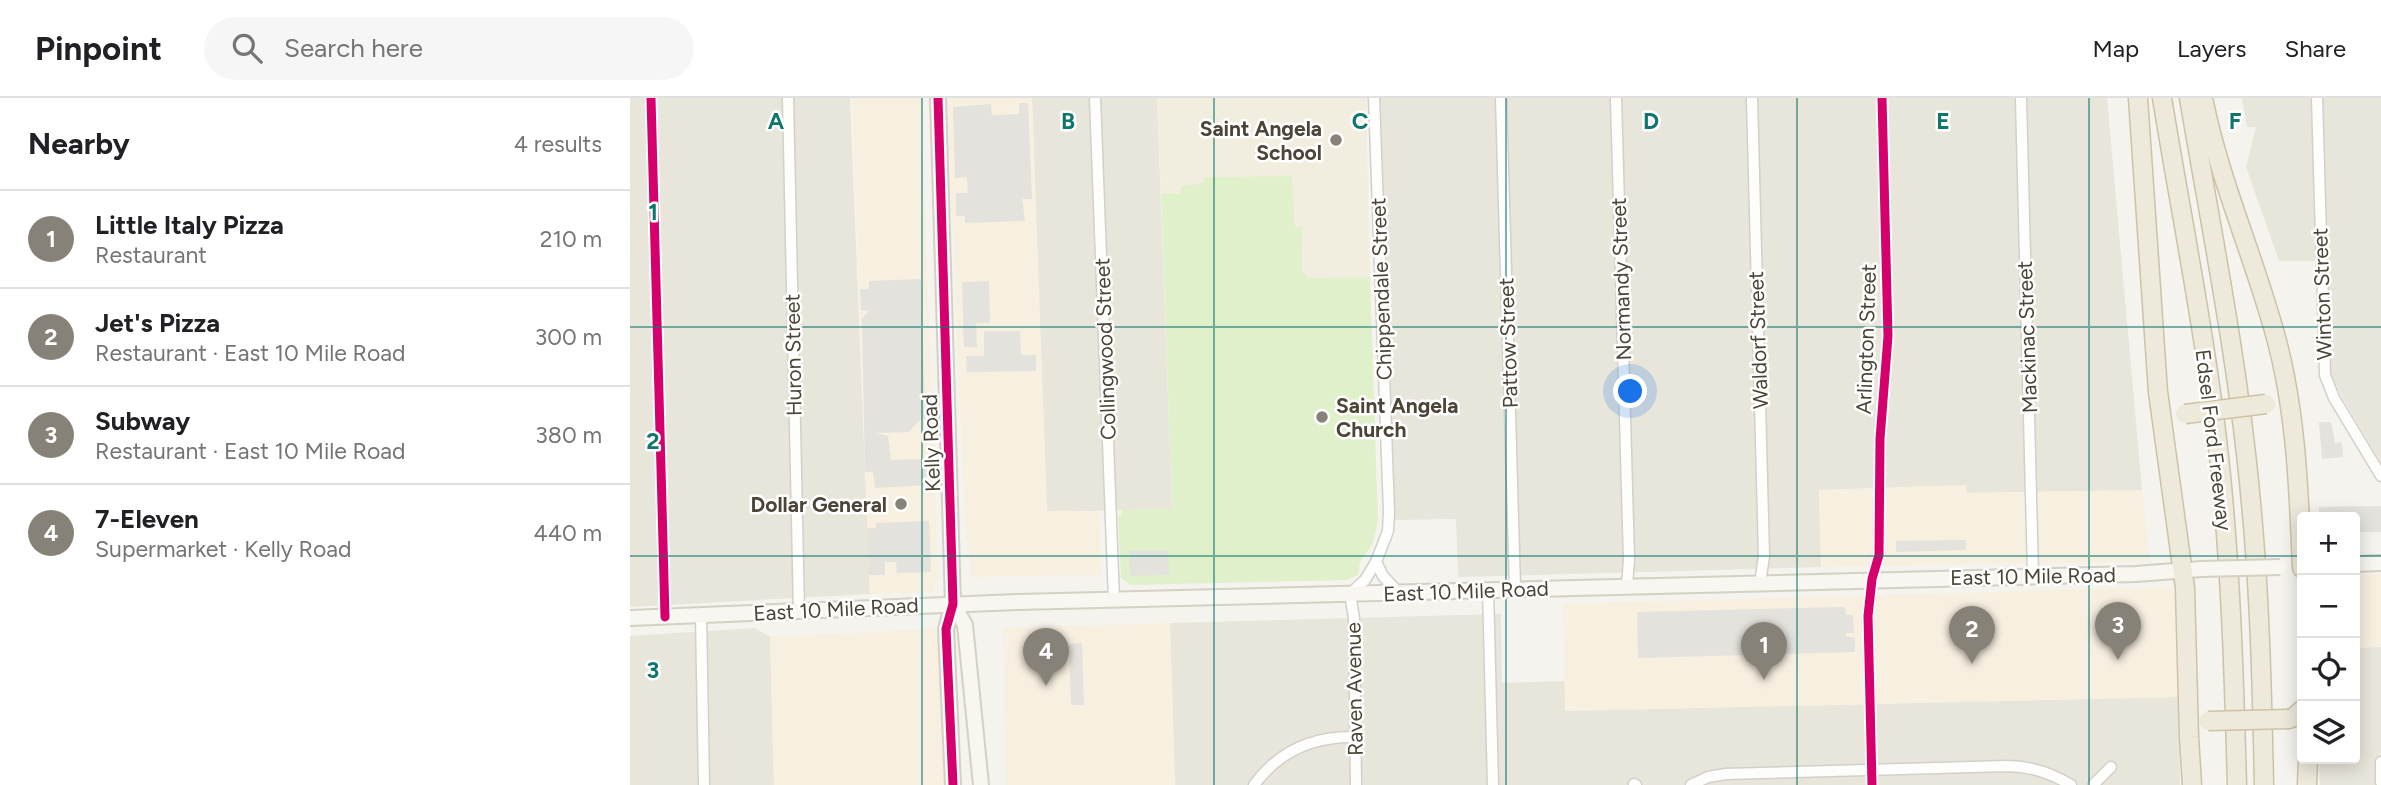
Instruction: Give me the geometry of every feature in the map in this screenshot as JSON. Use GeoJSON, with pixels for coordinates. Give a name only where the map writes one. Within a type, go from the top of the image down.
{"type":"FeatureCollection","features":[{"type":"Feature","properties":{"kind":"highway"},"geometry":{"type":"LineString","coordinates":[[2138,98],[2153,334],[2185,588],[2192,785]]}},
{"type":"Feature","properties":{"kind":"highway","name":"Edsel Ford Freeway"},"geometry":{"type":"LineString","coordinates":[[2162,98],[2220,465],[2231,590],[2237,785]]}},
{"type":"Feature","properties":{"kind":"highway","name":"Edsel Ford Freeway"},"geometry":{"type":"LineString","coordinates":[[2189,98],[2237,387],[2251,502],[2259,623],[2264,785]]}},
{"type":"Feature","properties":{"kind":"highway"},"geometry":{"type":"LineString","coordinates":[[2203,98],[2224,182],[2275,335],[2290,414],[2298,512]]}},
{"type":"Feature","properties":{"kind":"highway"},"geometry":{"type":"LineString","coordinates":[[2164,432],[2173,419],[2185,414],[2266,404],[2278,406],[2290,414]]}},
{"type":"Feature","properties":{"kind":"highway"},"geometry":{"type":"LineString","coordinates":[[2188,709],[2197,717],[2208,721],[2295,714]]}},
{"type":"Feature","properties":{"kind":"highway"},"geometry":{"type":"LineString","coordinates":[[2307,785],[2308,764]]}},
{"type":"Feature","properties":{"kind":"main road","name":"Kelly Road"},"geometry":{"type":"LineString","coordinates":[[938,98],[953,604],[946,629],[953,785]]}},
{"type":"Feature","properties":{"kind":"main road"},"geometry":{"type":"LineString","coordinates":[[2360,564],[2381,563]]}},
{"type":"Feature","properties":{"kind":"main road","name":"East 10 Mile Road"},"geometry":{"type":"LineString","coordinates":[[630,618],[953,604],[2136,574],[2201,569],[2297,567]]}},
{"type":"Feature","properties":{"kind":"main road","name":"Kelly Road"},"geometry":{"type":"LineString","coordinates":[[953,604],[965,625],[981,785]]}},
{"type":"Feature","properties":{"kind":"main road"},"geometry":{"type":"LineString","coordinates":[[952,738],[961,734],[968,739],[972,785]]}},
{"type":"Feature","properties":{"kind":"street"},"geometry":{"type":"LineString","coordinates":[[651,98],[665,617]]}},
{"type":"Feature","properties":{"kind":"street","name":"Huron Street"},"geometry":{"type":"LineString","coordinates":[[788,98],[799,612]]}},
{"type":"Feature","properties":{"kind":"street","name":"Collingwood Street"},"geometry":{"type":"LineString","coordinates":[[1095,98],[1114,600]]}},
{"type":"Feature","properties":{"kind":"street","name":"Chippendale Street"},"geometry":{"type":"LineString","coordinates":[[1350,594],[1365,580],[1376,562],[1388,531],[1389,512],[1374,98]]}},
{"type":"Feature","properties":{"kind":"street","name":"Pattow Street"},"geometry":{"type":"LineString","coordinates":[[1501,98],[1515,589]]}},
{"type":"Feature","properties":{"kind":"street","name":"Normandy Street"},"geometry":{"type":"LineString","coordinates":[[1616,98],[1629,560],[1627,585]]}},
{"type":"Feature","properties":{"kind":"street","name":"Waldorf Street"},"geometry":{"type":"LineString","coordinates":[[1752,98],[1764,556],[1760,583]]}},
{"type":"Feature","properties":{"kind":"street","name":"Arlington Street"},"geometry":{"type":"LineString","coordinates":[[1872,785],[1869,645],[1872,579],[1879,555],[1880,439],[1888,336],[1882,98]]}},
{"type":"Feature","properties":{"kind":"street","name":"Mackinac Street"},"geometry":{"type":"LineString","coordinates":[[2021,98],[2033,575]]}},
{"type":"Feature","properties":{"kind":"street","name":"Winton Street"},"geometry":{"type":"LineString","coordinates":[[2317,98],[2325,375],[2334,398],[2381,476]]}},
{"type":"Feature","properties":{"kind":"street"},"geometry":{"type":"LineString","coordinates":[[1376,562],[1383,576],[1398,592]]}},
{"type":"Feature","properties":{"kind":"street"},"geometry":{"type":"LineString","coordinates":[[1488,589],[1493,785]]}},
{"type":"Feature","properties":{"kind":"street","name":"Raven Avenue"},"geometry":{"type":"LineString","coordinates":[[1350,594],[1354,618],[1356,785]]}},
{"type":"Feature","properties":{"kind":"street"},"geometry":{"type":"LineString","coordinates":[[701,615],[704,785]]}},
{"type":"Feature","properties":{"kind":"street"},"geometry":{"type":"LineString","coordinates":[[1254,785],[1273,763],[1297,747],[1316,741],[1355,737]]}},
{"type":"Feature","properties":{"kind":"street"},"geometry":{"type":"LineString","coordinates":[[2381,762],[2381,782]]}},
{"type":"Feature","properties":{"kind":"street"},"geometry":{"type":"LineString","coordinates":[[1691,785],[1726,774],[2016,766],[2045,772],[2071,785]]}},
{"type":"Feature","properties":{"kind":"street"},"geometry":{"type":"LineString","coordinates":[[2093,785],[2110,767]]}},
{"type":"Feature","properties":{"kind":"shaded area"},"geometry":{"type":"Polygon","coordinates":[[[630,98],[850,98],[870,594],[630,607],[630,98]]]}},
{"type":"Feature","properties":{"kind":"shaded area"},"geometry":{"type":"Polygon","coordinates":[[[852,98],[921,98],[938,578],[933,592],[870,594],[852,98]]]}},
{"type":"Feature","properties":{"kind":"shaded area"},"geometry":{"type":"Polygon","coordinates":[[[947,98],[1031,98],[1047,511],[1099,512],[1101,575],[971,577],[965,516],[947,98]]]}},
{"type":"Feature","properties":{"kind":"shaded area"},"geometry":{"type":"Polygon","coordinates":[[[1032,98],[1157,98],[1172,509],[1047,512],[1032,98]]]}},
{"type":"Feature","properties":{"kind":"shaded area"},"geometry":{"type":"Polygon","coordinates":[[[1157,98],[1366,98],[1370,277],[1309,278],[1302,270],[1303,227],[1295,228],[1204,178],[1203,183],[1180,194],[1161,194],[1157,98]]]}},
{"type":"Feature","properties":{"kind":"shaded area"},"geometry":{"type":"Polygon","coordinates":[[[1380,98],[2107,98],[2142,490],[1966,493],[1966,485],[1819,490],[1821,567],[1458,577],[1456,519],[1394,520],[1380,98]]]}},
{"type":"Feature","properties":{"kind":"shaded area"},"geometry":{"type":"Polygon","coordinates":[[[2242,98],[2381,98],[2381,463],[2331,374],[2327,261],[2279,261],[2246,167],[2256,127],[2247,127],[2242,98]]]}},
{"type":"Feature","properties":{"kind":"shaded area"},"geometry":{"type":"Polygon","coordinates":[[[1019,103],[1028,103],[1032,199],[1022,199],[1025,221],[965,223],[965,216],[956,216],[956,193],[968,193],[967,177],[955,178],[953,107],[991,104],[992,115],[1019,114],[1019,103]]]}},
{"type":"Feature","properties":{"kind":"shaded area"},"geometry":{"type":"Polygon","coordinates":[[[921,279],[925,419],[920,420],[909,432],[876,433],[888,436],[891,460],[929,459],[929,485],[875,488],[873,472],[865,472],[862,319],[869,311],[861,310],[860,289],[869,289],[869,281],[921,279]]]}},
{"type":"Feature","properties":{"kind":"shaded area"},"geometry":{"type":"Polygon","coordinates":[[[989,281],[990,323],[976,323],[977,347],[964,347],[962,282],[989,281]]]}},
{"type":"Feature","properties":{"kind":"shaded area"},"geometry":{"type":"Polygon","coordinates":[[[984,331],[1020,331],[1021,355],[1036,355],[1036,371],[967,372],[966,356],[984,356],[984,331]]]}},
{"type":"Feature","properties":{"kind":"shaded area"},"geometry":{"type":"Polygon","coordinates":[[[2319,422],[2331,422],[2335,443],[2342,442],[2343,457],[2322,459],[2319,422]]]}},
{"type":"Feature","properties":{"kind":"shaded area"},"geometry":{"type":"Polygon","coordinates":[[[1966,485],[1967,493],[2142,490],[2150,561],[1821,567],[1819,490],[1966,485]]]}},
{"type":"Feature","properties":{"kind":"shaded area"},"geometry":{"type":"Polygon","coordinates":[[[2381,506],[2381,532],[2360,532],[2360,512],[2319,512],[2319,507],[2381,506]]]}},
{"type":"Feature","properties":{"kind":"shaded area"},"geometry":{"type":"Polygon","coordinates":[[[929,521],[931,572],[897,573],[896,562],[885,562],[885,575],[869,575],[867,528],[876,528],[876,523],[929,521]]]}},
{"type":"Feature","properties":{"kind":"shaded area"},"geometry":{"type":"Polygon","coordinates":[[[1966,540],[1966,550],[1896,552],[1896,541],[1966,540]]]}},
{"type":"Feature","properties":{"kind":"shaded area"},"geometry":{"type":"Polygon","coordinates":[[[1129,551],[1168,551],[1169,575],[1130,576],[1129,551]]]}},
{"type":"Feature","properties":{"kind":"shaded area"},"geometry":{"type":"Polygon","coordinates":[[[2381,574],[2381,647],[2360,648],[2360,575],[2381,574]]]}},
{"type":"Feature","properties":{"kind":"shaded area"},"geometry":{"type":"Polygon","coordinates":[[[2164,587],[2173,591],[2175,598],[2178,697],[1565,711],[1563,604],[2164,587]]]}},
{"type":"Feature","properties":{"kind":"shaded area"},"geometry":{"type":"Polygon","coordinates":[[[1845,607],[1846,615],[1853,615],[1854,633],[1846,633],[1846,636],[1855,638],[1855,652],[1638,658],[1637,612],[1845,607]]]}},
{"type":"Feature","properties":{"kind":"shaded area"},"geometry":{"type":"Polygon","coordinates":[[[1501,614],[1502,683],[1565,681],[1566,711],[2178,697],[2180,785],[1175,785],[1170,623],[1501,614]]]}},
{"type":"Feature","properties":{"kind":"shaded area"},"geometry":{"type":"Polygon","coordinates":[[[1170,623],[1175,785],[1006,785],[1003,628],[1170,623]]]}},
{"type":"Feature","properties":{"kind":"shaded area"},"geometry":{"type":"Polygon","coordinates":[[[755,628],[770,637],[774,785],[630,785],[630,636],[755,628]]]}},
{"type":"Feature","properties":{"kind":"shaded area"},"geometry":{"type":"Polygon","coordinates":[[[935,629],[940,649],[947,785],[774,785],[770,637],[935,629]]]}},
{"type":"Feature","properties":{"kind":"shaded area"},"geometry":{"type":"Polygon","coordinates":[[[1082,643],[1084,705],[1071,705],[1069,644],[1082,643]]]}},
{"type":"Feature","properties":{"kind":"shaded area"},"geometry":{"type":"Polygon","coordinates":[[[2381,647],[2381,785],[2320,785],[2319,764],[2360,764],[2360,648],[2381,647]]]}},
{"type":"Feature","properties":{"kind":"green space"},"geometry":{"type":"Polygon","coordinates":[[[1292,176],[1295,227],[1303,227],[1302,270],[1309,278],[1370,277],[1378,521],[1373,543],[1360,562],[1358,575],[1347,580],[1130,585],[1121,578],[1118,516],[1122,510],[1172,509],[1161,194],[1180,194],[1181,186],[1203,183],[1204,177],[1292,176]]]}},
{"type":"Feature","properties":{"kind":"cycle path"},"geometry":{"type":"LineString","coordinates":[[651,98],[665,617]]}},
{"type":"Feature","properties":{"kind":"cycle path"},"geometry":{"type":"LineString","coordinates":[[938,98],[953,604],[946,629],[953,785]]}},
{"type":"Feature","properties":{"kind":"cycle path"},"geometry":{"type":"LineString","coordinates":[[1872,785],[1868,616],[1872,579],[1879,555],[1880,439],[1888,336],[1882,98]]}},
{"type":"Feature","properties":{"kind":"place","name":"Saint Angela School"},"geometry":{"type":"Point","coordinates":[1336,140]}},
{"type":"Feature","properties":{"kind":"place","name":"Saint Angela Church"},"geometry":{"type":"Point","coordinates":[1322,417]}},
{"type":"Feature","properties":{"kind":"place","name":"Dollar General"},"geometry":{"type":"Point","coordinates":[901,504]}},
{"type":"Feature","properties":{"kind":"place","name":"Subway"},"geometry":{"type":"Point","coordinates":[2118,660]}},
{"type":"Feature","properties":{"kind":"place","name":"Jet's Pizza"},"geometry":{"type":"Point","coordinates":[1972,664]}},
{"type":"Feature","properties":{"kind":"place","name":"Little Italy Pizza"},"geometry":{"type":"Point","coordinates":[1764,680]}},
{"type":"Feature","properties":{"kind":"place","name":"7-Eleven"},"geometry":{"type":"Point","coordinates":[1046,686]}}]}
